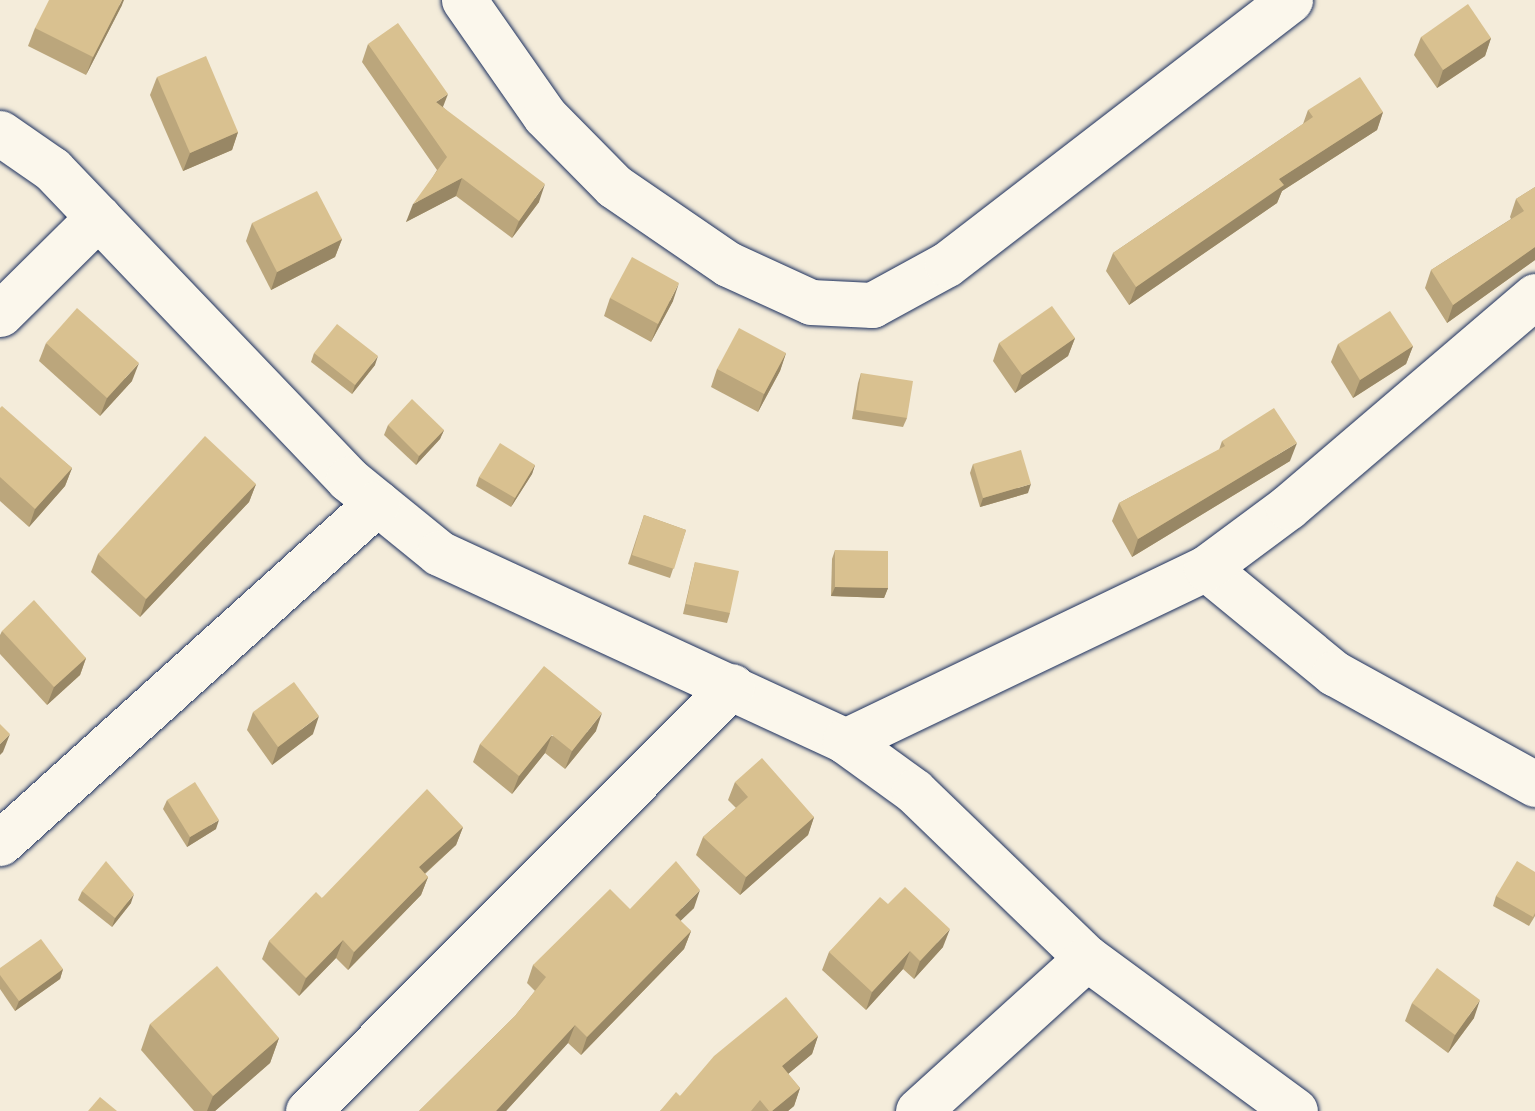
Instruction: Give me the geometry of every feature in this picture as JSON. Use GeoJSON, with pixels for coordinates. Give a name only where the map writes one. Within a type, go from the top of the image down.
{"type":"FeatureCollection","features":[{"type":"Feature","properties":{"kind":"street"},"geometry":{"type":"LineString","coordinates":[[464,0],[545,116],[614,186],[728,264],[811,302],[872,306],[947,264],[1290,0]]}},
{"type":"Feature","properties":{"kind":"street"},"geometry":{"type":"LineString","coordinates":[[0,133],[52,170],[376,503],[440,553],[732,686],[844,742],[914,791],[1086,958],[1257,1089],[1296,1111]]}},
{"type":"Feature","properties":{"kind":"street"},"geometry":{"type":"LineString","coordinates":[[0,314],[98,217]]}},
{"type":"Feature","properties":{"kind":"street"},"geometry":{"type":"LineString","coordinates":[[844,742],[1206,568],[1288,508],[1533,302]]}},
{"type":"Feature","properties":{"kind":"street"},"geometry":{"type":"LineString","coordinates":[[0,843],[376,503]]}},
{"type":"Feature","properties":{"kind":"street"},"geometry":{"type":"LineString","coordinates":[[1206,568],[1334,673],[1535,784]]}},
{"type":"Feature","properties":{"kind":"street"},"geometry":{"type":"LineString","coordinates":[[308,1111],[732,686]]}},
{"type":"Feature","properties":{"kind":"street"},"geometry":{"type":"LineString","coordinates":[[918,1111],[1086,958]]}},
{"type":"Feature","properties":{"kind":"building"},"geometry":{"type":"Polygon","coordinates":[[[49,0],[122,0],[93,57],[35,28],[49,0]]]}},
{"type":"Feature","properties":{"kind":"building"},"geometry":{"type":"Polygon","coordinates":[[[1468,4],[1491,38],[1443,70],[1421,37],[1468,4]]]}},
{"type":"Feature","properties":{"kind":"building"},"geometry":{"type":"Polygon","coordinates":[[[398,23],[448,94],[436,102],[545,184],[519,221],[462,178],[413,204],[447,157],[368,44],[398,23]]]}},
{"type":"Feature","properties":{"kind":"building"},"geometry":{"type":"Polygon","coordinates":[[[206,56],[238,132],[190,153],[157,77],[206,56]]]}},
{"type":"Feature","properties":{"kind":"building"},"geometry":{"type":"Polygon","coordinates":[[[1360,77],[1383,112],[1279,179],[1284,185],[1136,287],[1113,253],[1313,117],[1308,110],[1360,77]]]}},
{"type":"Feature","properties":{"kind":"building"},"geometry":{"type":"Polygon","coordinates":[[[1535,187],[1535,247],[1453,305],[1431,270],[1524,211],[1516,199],[1535,187]]]}},
{"type":"Feature","properties":{"kind":"building"},"geometry":{"type":"Polygon","coordinates":[[[317,191],[342,239],[277,272],[252,223],[317,191]]]}},
{"type":"Feature","properties":{"kind":"building"},"geometry":{"type":"Polygon","coordinates":[[[632,257],[679,283],[658,324],[610,298],[632,257]]]}},
{"type":"Feature","properties":{"kind":"building"},"geometry":{"type":"Polygon","coordinates":[[[1052,306],[1075,338],[1022,375],[999,343],[1052,306]]]}},
{"type":"Feature","properties":{"kind":"building"},"geometry":{"type":"Polygon","coordinates":[[[77,308],[139,363],[107,398],[46,343],[77,308]]]}},
{"type":"Feature","properties":{"kind":"building"},"geometry":{"type":"Polygon","coordinates":[[[1390,311],[1413,346],[1360,380],[1338,344],[1390,311]]]}},
{"type":"Feature","properties":{"kind":"building"},"geometry":{"type":"Polygon","coordinates":[[[337,324],[378,356],[355,385],[314,353],[337,324]]]}},
{"type":"Feature","properties":{"kind":"building"},"geometry":{"type":"Polygon","coordinates":[[[739,328],[786,353],[764,394],[717,369],[739,328]]]}},
{"type":"Feature","properties":{"kind":"building"},"geometry":{"type":"Polygon","coordinates":[[[861,373],[913,381],[907,418],[856,410],[861,373]]]}},
{"type":"Feature","properties":{"kind":"building"},"geometry":{"type":"Polygon","coordinates":[[[412,399],[444,430],[419,456],[388,425],[412,399]]]}},
{"type":"Feature","properties":{"kind":"building"},"geometry":{"type":"Polygon","coordinates":[[[2,406],[72,468],[35,509],[0,477],[2,406]]]}},
{"type":"Feature","properties":{"kind":"building"},"geometry":{"type":"Polygon","coordinates":[[[1274,408],[1297,443],[1138,539],[1119,503],[1225,446],[1222,441],[1274,408]]]}},
{"type":"Feature","properties":{"kind":"building"},"geometry":{"type":"Polygon","coordinates":[[[205,436],[256,484],[146,599],[98,554],[205,436]]]}},
{"type":"Feature","properties":{"kind":"building"},"geometry":{"type":"Polygon","coordinates":[[[500,443],[535,465],[515,498],[479,477],[500,443]]]}},
{"type":"Feature","properties":{"kind":"building"},"geometry":{"type":"Polygon","coordinates":[[[1021,450],[1031,484],[983,498],[973,464],[1021,450]]]}},
{"type":"Feature","properties":{"kind":"building"},"geometry":{"type":"Polygon","coordinates":[[[644,515],[686,530],[674,569],[632,555],[644,515]]]}},
{"type":"Feature","properties":{"kind":"building"},"geometry":{"type":"Polygon","coordinates":[[[835,550],[888,551],[888,588],[835,587],[835,550]]]}},
{"type":"Feature","properties":{"kind":"building"},"geometry":{"type":"Polygon","coordinates":[[[695,562],[739,571],[730,613],[686,604],[695,562]]]}},
{"type":"Feature","properties":{"kind":"building"},"geometry":{"type":"Polygon","coordinates":[[[34,600],[86,658],[54,687],[2,631],[34,600]]]}},
{"type":"Feature","properties":{"kind":"building"},"geometry":{"type":"Polygon","coordinates":[[[544,666],[602,713],[572,751],[552,735],[519,776],[480,744],[544,666]]]}},
{"type":"Feature","properties":{"kind":"building"},"geometry":{"type":"Polygon","coordinates":[[[294,682],[319,716],[278,747],[253,712],[294,682]]]}},
{"type":"Feature","properties":{"kind":"building"},"geometry":{"type":"Polygon","coordinates":[[[0,724],[10,734],[0,744],[0,724]]]}},
{"type":"Feature","properties":{"kind":"building"},"geometry":{"type":"Polygon","coordinates":[[[762,758],[814,817],[746,877],[703,837],[748,797],[735,782],[762,758]]]}},
{"type":"Feature","properties":{"kind":"building"},"geometry":{"type":"Polygon","coordinates":[[[195,782],[219,820],[190,837],[167,800],[195,782]]]}},
{"type":"Feature","properties":{"kind":"building"},"geometry":{"type":"Polygon","coordinates":[[[427,789],[463,827],[419,867],[428,877],[354,952],[343,940],[306,978],[269,941],[316,892],[322,898],[427,789]]]}},
{"type":"Feature","properties":{"kind":"building"},"geometry":{"type":"Polygon","coordinates":[[[106,861],[134,894],[115,918],[82,891],[106,861]]]}},
{"type":"Feature","properties":{"kind":"building"},"geometry":{"type":"Polygon","coordinates":[[[676,861],[700,890],[675,915],[691,931],[587,1037],[575,1025],[496,1111],[419,1111],[515,1016],[546,977],[533,965],[610,889],[630,909],[676,861]]]}},
{"type":"Feature","properties":{"kind":"building"},"geometry":{"type":"Polygon","coordinates":[[[1517,861],[1535,872],[1533,917],[1496,896],[1517,861]]]}},
{"type":"Feature","properties":{"kind":"building"},"geometry":{"type":"Polygon","coordinates":[[[905,887],[950,929],[920,961],[910,951],[872,992],[829,952],[880,897],[888,904],[905,887]]]}},
{"type":"Feature","properties":{"kind":"building"},"geometry":{"type":"Polygon","coordinates":[[[41,939],[63,969],[19,1001],[0,975],[0,968],[41,939]]]}},
{"type":"Feature","properties":{"kind":"building"},"geometry":{"type":"Polygon","coordinates":[[[217,966],[279,1038],[213,1096],[150,1024],[217,966]]]}},
{"type":"Feature","properties":{"kind":"building"},"geometry":{"type":"Polygon","coordinates":[[[1437,968],[1480,1000],[1455,1035],[1412,1003],[1437,968]]]}},
{"type":"Feature","properties":{"kind":"building"},"geometry":{"type":"Polygon","coordinates":[[[786,997],[818,1036],[782,1066],[800,1088],[772,1111],[760,1100],[751,1111],[660,1111],[676,1092],[680,1096],[714,1056],[786,997]]]}},
{"type":"Feature","properties":{"kind":"building"},"geometry":{"type":"Polygon","coordinates":[[[100,1097],[117,1111],[88,1111],[100,1097]]]}}]}
